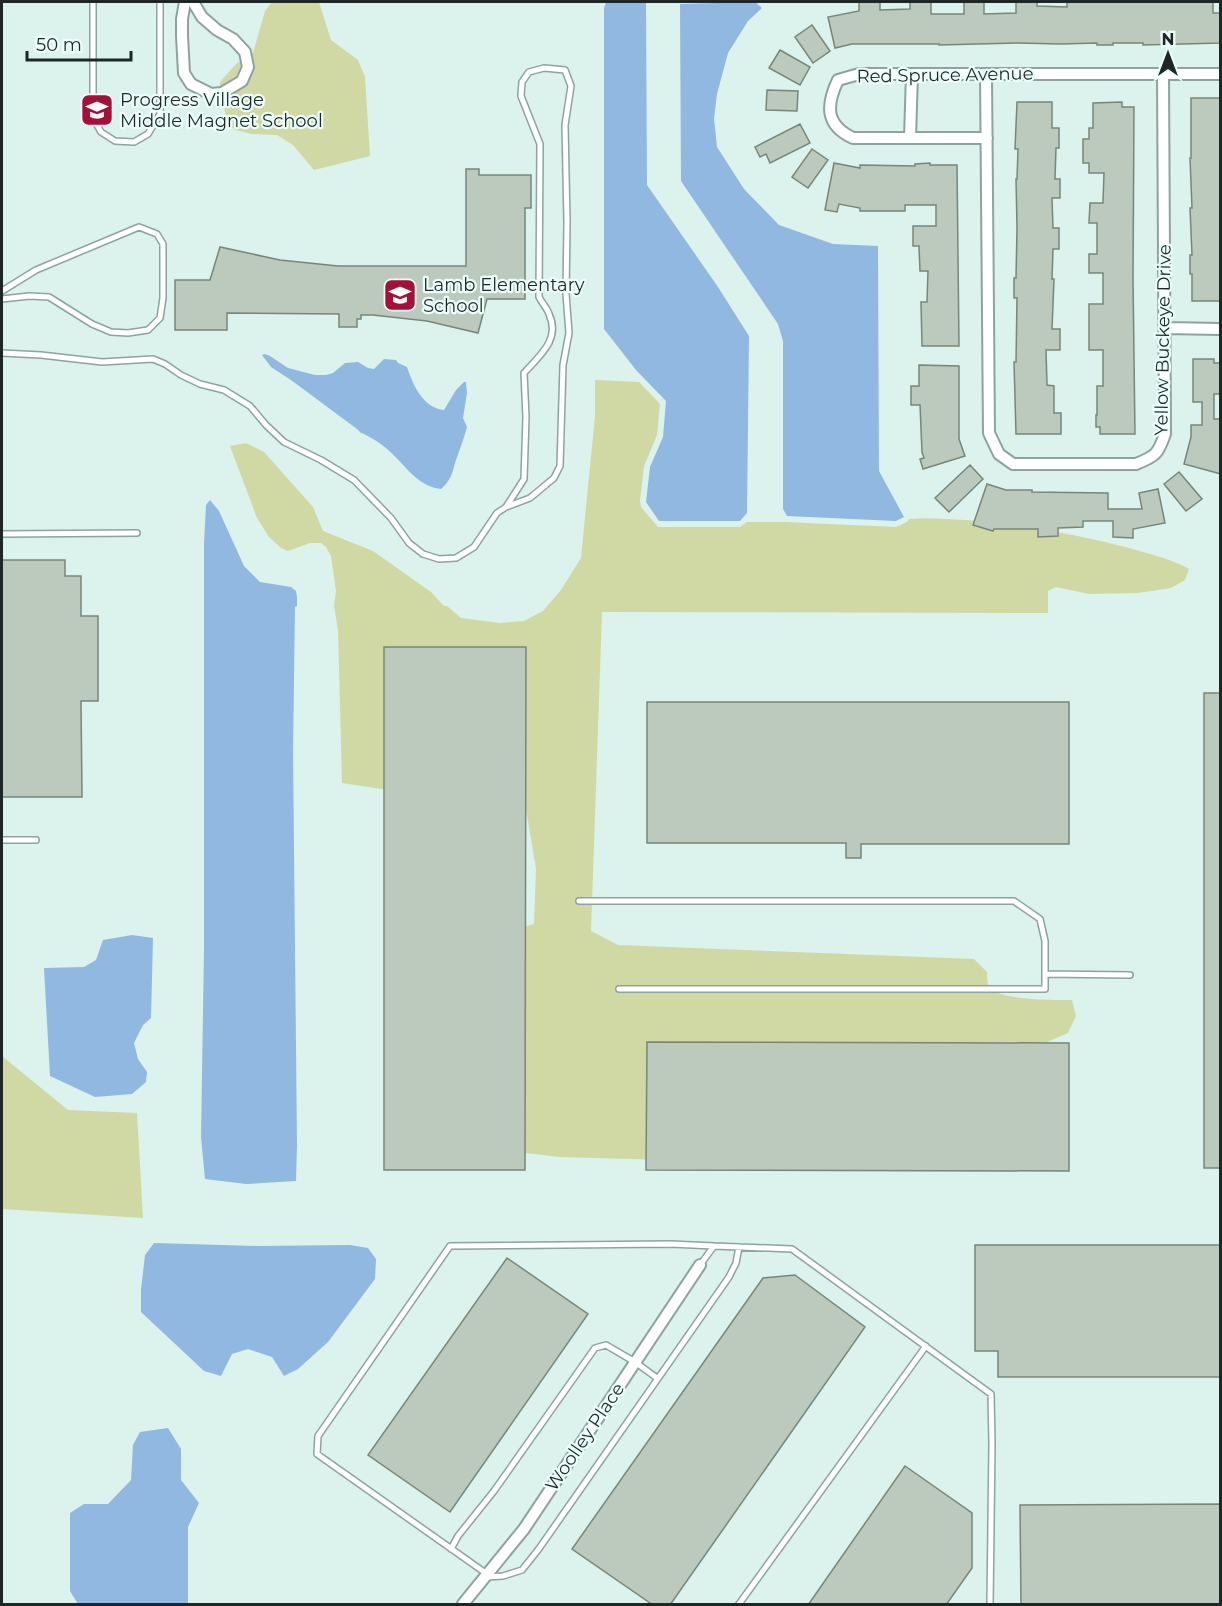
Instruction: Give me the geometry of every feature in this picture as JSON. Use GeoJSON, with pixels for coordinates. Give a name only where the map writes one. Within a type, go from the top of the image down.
{"type":"FeatureCollection","features":[{"type":"Feature","properties":{"kind":"street"},"geometry":{"type":"LineString","coordinates":[[185,2],[182,19],[184,73],[191,84],[211,94],[222,93],[242,81],[248,67],[245,52],[233,39],[217,30],[202,17],[193,2]]}},
{"type":"Feature","properties":{"kind":"street","name":"Red Spruce Avenue"},"geometry":{"type":"LineString","coordinates":[[987,138],[853,138],[842,132],[831,117],[831,96],[838,80],[859,74],[1221,74]]}},
{"type":"Feature","properties":{"kind":"street"},"geometry":{"type":"LineString","coordinates":[[910,138],[912,74]]}},
{"type":"Feature","properties":{"kind":"street","name":"Yellow Buckeye Drive"},"geometry":{"type":"LineString","coordinates":[[986,74],[990,433],[999,454],[1013,464],[1137,464],[1153,457],[1166,434],[1163,74]]}},
{"type":"Feature","properties":{"kind":"street"},"geometry":{"type":"LineString","coordinates":[[1165,328],[1221,329]]}},
{"type":"Feature","properties":{"kind":"street","name":"Woolley Place"},"geometry":{"type":"LineString","coordinates":[[463,1605],[524,1529],[700,1265]]}},
{"type":"Feature","properties":{"kind":"lane"},"geometry":{"type":"LineString","coordinates":[[93,2],[93,118],[101,132],[115,141],[134,142],[148,134],[160,114],[160,2]]}},
{"type":"Feature","properties":{"kind":"lane"},"geometry":{"type":"LineString","coordinates":[[2,352],[102,362],[153,359],[200,384],[224,390],[250,406],[284,442],[321,460],[354,480],[391,518],[409,543],[423,554],[439,559],[456,558],[474,547],[497,513],[530,498],[554,478],[560,466],[563,365],[569,333],[566,294],[565,125],[571,86],[565,70],[544,68],[529,72],[522,82],[521,96],[540,144],[538,297],[550,315],[553,334],[548,347],[524,373],[526,417],[524,479],[506,507]]}},
{"type":"Feature","properties":{"kind":"lane"},"geometry":{"type":"LineString","coordinates":[[2,291],[36,270],[139,227],[157,234],[164,244],[164,298],[160,318],[148,330],[128,333],[111,332],[92,324],[49,297],[29,296],[2,299]]}},
{"type":"Feature","properties":{"kind":"lane"},"geometry":{"type":"LineString","coordinates":[[2,534],[137,533]]}},
{"type":"Feature","properties":{"kind":"lane"},"geometry":{"type":"LineString","coordinates":[[2,840],[36,840]]}},
{"type":"Feature","properties":{"kind":"lane"},"geometry":{"type":"LineString","coordinates":[[579,901],[1014,901],[1040,919],[1045,941],[1045,989],[619,989]]}},
{"type":"Feature","properties":{"kind":"lane"},"geometry":{"type":"LineString","coordinates":[[1045,974],[1130,975]]}},
{"type":"Feature","properties":{"kind":"lane"},"geometry":{"type":"LineString","coordinates":[[739,1247],[736,1263],[729,1277],[522,1570],[503,1576],[486,1575],[317,1454],[318,1436],[450,1246],[671,1244],[792,1249],[991,1394],[990,1605]]}},
{"type":"Feature","properties":{"kind":"lane"},"geometry":{"type":"LineString","coordinates":[[700,1265],[714,1246]]}},
{"type":"Feature","properties":{"kind":"lane"},"geometry":{"type":"LineString","coordinates":[[451,1549],[458,1536],[494,1491],[595,1348],[606,1345],[657,1378]]}},
{"type":"Feature","properties":{"kind":"lane"},"geometry":{"type":"LineString","coordinates":[[739,1605],[926,1346]]}},
{"type":"Feature","properties":{"kind":"green space"},"geometry":{"type":"Polygon","coordinates":[[[272,2],[319,2],[331,40],[358,60],[365,77],[370,156],[314,170],[293,145],[277,135],[252,134],[235,130],[228,123],[220,92],[220,82],[236,64],[253,53],[265,11],[272,2]]]}},
{"type":"Feature","properties":{"kind":"green space"},"geometry":{"type":"Polygon","coordinates":[[[595,380],[639,382],[660,404],[657,435],[644,466],[640,501],[641,507],[658,527],[740,527],[747,522],[785,522],[896,527],[909,519],[965,520],[1027,527],[1088,538],[1160,557],[1189,569],[1185,580],[1171,588],[1138,593],[1089,594],[1056,587],[1048,591],[1048,613],[602,612],[591,931],[618,945],[974,959],[987,972],[990,988],[999,993],[1031,999],[1072,1000],[1076,1016],[1068,1033],[1047,1042],[909,1046],[811,1164],[560,1157],[457,1145],[513,930],[534,924],[536,869],[524,797],[442,798],[342,783],[338,630],[331,556],[321,543],[310,543],[288,551],[269,537],[257,518],[230,446],[246,443],[264,452],[313,507],[323,531],[373,551],[431,592],[444,606],[461,618],[500,623],[524,621],[543,611],[561,590],[581,558],[595,416],[595,380]]]}},
{"type":"Feature","properties":{"kind":"green space"},"geometry":{"type":"Polygon","coordinates":[[[2,1056],[68,1110],[137,1113],[143,1218],[2,1209],[2,1056]]]}},
{"type":"Feature","properties":{"kind":"water"},"geometry":{"type":"Polygon","coordinates":[[[606,2],[646,2],[647,185],[749,336],[747,513],[740,521],[659,521],[646,502],[650,467],[663,437],[666,401],[636,370],[604,329],[604,8],[606,2]]]}},
{"type":"Feature","properties":{"kind":"water"},"geometry":{"type":"Polygon","coordinates":[[[755,2],[762,8],[748,21],[728,53],[717,94],[714,118],[717,147],[744,189],[779,225],[833,244],[878,246],[879,471],[904,517],[896,521],[787,516],[783,509],[783,341],[778,324],[681,181],[680,4],[755,2]]]}},
{"type":"Feature","properties":{"kind":"water"},"geometry":{"type":"Polygon","coordinates":[[[265,354],[288,368],[315,375],[333,373],[345,363],[358,362],[374,369],[384,359],[396,360],[407,367],[412,381],[425,400],[430,405],[444,410],[456,390],[466,382],[467,393],[463,418],[467,427],[447,482],[441,489],[417,479],[383,446],[361,433],[271,367],[262,355],[265,354]]]}},
{"type":"Feature","properties":{"kind":"water"},"geometry":{"type":"Polygon","coordinates":[[[210,500],[219,511],[244,566],[260,582],[291,587],[296,591],[297,597],[293,751],[296,1181],[246,1184],[205,1179],[201,1137],[204,950],[204,544],[206,505],[210,500]]]}},
{"type":"Feature","properties":{"kind":"water"},"geometry":{"type":"Polygon","coordinates":[[[132,935],[153,938],[151,1018],[143,1025],[134,1043],[138,1059],[147,1072],[146,1082],[132,1094],[95,1097],[50,1076],[44,968],[84,967],[96,960],[103,940],[132,935]]]}},
{"type":"Feature","properties":{"kind":"water"},"geometry":{"type":"Polygon","coordinates":[[[154,1243],[260,1246],[350,1245],[368,1248],[376,1259],[375,1279],[328,1342],[298,1369],[284,1376],[272,1357],[248,1349],[232,1354],[221,1376],[204,1371],[141,1312],[145,1255],[154,1243]]]}},
{"type":"Feature","properties":{"kind":"water"},"geometry":{"type":"Polygon","coordinates":[[[168,1428],[181,1449],[181,1480],[199,1503],[188,1527],[188,1604],[78,1604],[70,1591],[70,1513],[84,1504],[108,1504],[131,1480],[133,1445],[140,1432],[168,1428]]]}},
{"type":"Feature","properties":{"kind":"building"},"geometry":{"type":"Polygon","coordinates":[[[859,2],[880,2],[880,10],[910,9],[910,2],[931,2],[931,14],[964,14],[964,2],[984,2],[984,14],[1016,13],[1016,2],[1037,2],[1037,6],[1067,7],[1067,2],[1213,2],[1213,13],[1221,13],[1221,43],[852,44],[835,48],[828,17],[859,11],[859,2]]]}},
{"type":"Feature","properties":{"kind":"building"},"geometry":{"type":"Polygon","coordinates":[[[812,25],[830,51],[813,63],[795,37],[812,25]]]}},
{"type":"Feature","properties":{"kind":"building"},"geometry":{"type":"Polygon","coordinates":[[[780,50],[810,67],[800,85],[769,68],[780,50]]]}},
{"type":"Feature","properties":{"kind":"building"},"geometry":{"type":"Polygon","coordinates":[[[767,90],[798,91],[797,111],[766,110],[767,90]]]}},
{"type":"Feature","properties":{"kind":"building"},"geometry":{"type":"Polygon","coordinates":[[[1191,98],[1221,98],[1221,301],[1192,301],[1192,274],[1190,274],[1190,255],[1192,255],[1191,98]]]}},
{"type":"Feature","properties":{"kind":"building"},"geometry":{"type":"Polygon","coordinates":[[[1017,102],[1052,102],[1052,128],[1059,128],[1055,179],[1060,179],[1060,198],[1052,198],[1053,228],[1059,228],[1059,249],[1053,249],[1052,329],[1060,329],[1060,350],[1046,350],[1047,385],[1054,386],[1054,413],[1061,413],[1061,434],[1016,434],[1014,362],[1016,362],[1017,298],[1014,298],[1014,278],[1016,278],[1017,228],[1018,149],[1015,149],[1017,102]]]}},
{"type":"Feature","properties":{"kind":"building"},"geometry":{"type":"Polygon","coordinates":[[[1122,102],[1122,107],[1134,107],[1135,434],[1100,434],[1100,427],[1096,427],[1097,386],[1103,386],[1103,350],[1089,350],[1089,304],[1103,304],[1103,273],[1089,273],[1089,254],[1097,254],[1097,223],[1089,223],[1090,203],[1103,203],[1104,173],[1089,173],[1089,163],[1083,163],[1083,139],[1089,139],[1089,128],[1093,128],[1093,103],[1122,102]]]}},
{"type":"Feature","properties":{"kind":"building"},"geometry":{"type":"Polygon","coordinates":[[[800,124],[810,143],[770,163],[766,154],[760,157],[755,147],[800,124]]]}},
{"type":"Feature","properties":{"kind":"building"},"geometry":{"type":"Polygon","coordinates":[[[812,149],[828,160],[808,188],[792,177],[812,149]]]}},
{"type":"Feature","properties":{"kind":"building"},"geometry":{"type":"Polygon","coordinates":[[[834,163],[860,168],[860,165],[915,166],[915,164],[930,163],[930,165],[957,165],[959,346],[922,346],[921,302],[927,302],[928,271],[920,271],[919,246],[913,246],[913,226],[936,226],[936,205],[905,205],[905,211],[860,211],[860,208],[839,204],[837,212],[825,210],[834,163]]]}},
{"type":"Feature","properties":{"kind":"building"},"geometry":{"type":"Polygon","coordinates":[[[466,169],[479,169],[479,175],[531,175],[531,208],[525,208],[525,299],[487,299],[478,333],[427,321],[373,315],[361,315],[361,319],[357,319],[357,327],[339,327],[339,314],[227,313],[227,330],[175,330],[175,280],[210,280],[220,247],[280,260],[338,266],[466,266],[466,169]]]}},
{"type":"Feature","properties":{"kind":"building"},"geometry":{"type":"Polygon","coordinates":[[[1193,359],[1214,359],[1214,363],[1221,363],[1221,394],[1214,394],[1214,419],[1221,419],[1221,474],[1184,464],[1191,437],[1191,425],[1202,425],[1202,402],[1193,402],[1193,359]]]}},
{"type":"Feature","properties":{"kind":"building"},"geometry":{"type":"Polygon","coordinates":[[[919,365],[959,366],[959,439],[965,456],[923,469],[920,459],[924,458],[920,405],[911,405],[911,386],[919,386],[919,365]]]}},
{"type":"Feature","properties":{"kind":"building"},"geometry":{"type":"Polygon","coordinates":[[[970,465],[983,479],[949,512],[935,498],[970,465]]]}},
{"type":"Feature","properties":{"kind":"building"},"geometry":{"type":"Polygon","coordinates":[[[1179,472],[1202,499],[1186,511],[1164,484],[1179,472]]]}},
{"type":"Feature","properties":{"kind":"building"},"geometry":{"type":"Polygon","coordinates":[[[987,484],[1006,490],[1032,490],[1032,492],[1108,493],[1108,509],[1142,509],[1139,493],[1158,489],[1165,523],[1133,529],[1133,538],[1113,537],[1113,521],[1083,521],[1083,527],[1058,528],[1058,536],[1038,537],[1038,529],[994,529],[993,531],[973,525],[987,484]]]}},
{"type":"Feature","properties":{"kind":"building"},"geometry":{"type":"Polygon","coordinates":[[[2,560],[65,560],[65,576],[81,576],[81,616],[98,616],[98,701],[81,701],[82,797],[2,797],[2,560]]]}},
{"type":"Feature","properties":{"kind":"building"},"geometry":{"type":"Polygon","coordinates":[[[384,647],[526,647],[525,1170],[384,1170],[384,647]]]}},
{"type":"Feature","properties":{"kind":"building"},"geometry":{"type":"Polygon","coordinates":[[[1204,693],[1221,693],[1221,1168],[1204,1168],[1204,693]]]}},
{"type":"Feature","properties":{"kind":"building"},"geometry":{"type":"Polygon","coordinates":[[[647,702],[1069,702],[1069,844],[861,844],[861,858],[846,858],[846,843],[647,843],[647,702]]]}},
{"type":"Feature","properties":{"kind":"building"},"geometry":{"type":"Polygon","coordinates":[[[647,1042],[1069,1043],[1069,1171],[646,1170],[647,1042]]]}},
{"type":"Feature","properties":{"kind":"building"},"geometry":{"type":"Polygon","coordinates":[[[975,1245],[1221,1245],[1221,1377],[998,1377],[998,1351],[975,1351],[975,1245]]]}},
{"type":"Feature","properties":{"kind":"building"},"geometry":{"type":"Polygon","coordinates":[[[507,1258],[588,1314],[450,1512],[368,1455],[507,1258]]]}},
{"type":"Feature","properties":{"kind":"building"},"geometry":{"type":"Polygon","coordinates":[[[795,1275],[865,1327],[670,1605],[653,1605],[572,1549],[763,1278],[795,1275]]]}},
{"type":"Feature","properties":{"kind":"building"},"geometry":{"type":"Polygon","coordinates":[[[905,1466],[972,1513],[972,1568],[946,1605],[808,1605],[905,1466]]]}},
{"type":"Feature","properties":{"kind":"building"},"geometry":{"type":"Polygon","coordinates":[[[1221,1504],[1221,1605],[1021,1605],[1020,1505],[1221,1504]]]}},
{"type":"Feature","properties":{"kind":"place","name":"Progress Village Middle Magnet School"},"geometry":{"type":"Point","coordinates":[97,110]}},
{"type":"Feature","properties":{"kind":"place","name":"Lamb Elementary School"},"geometry":{"type":"Point","coordinates":[400,295]}}]}
